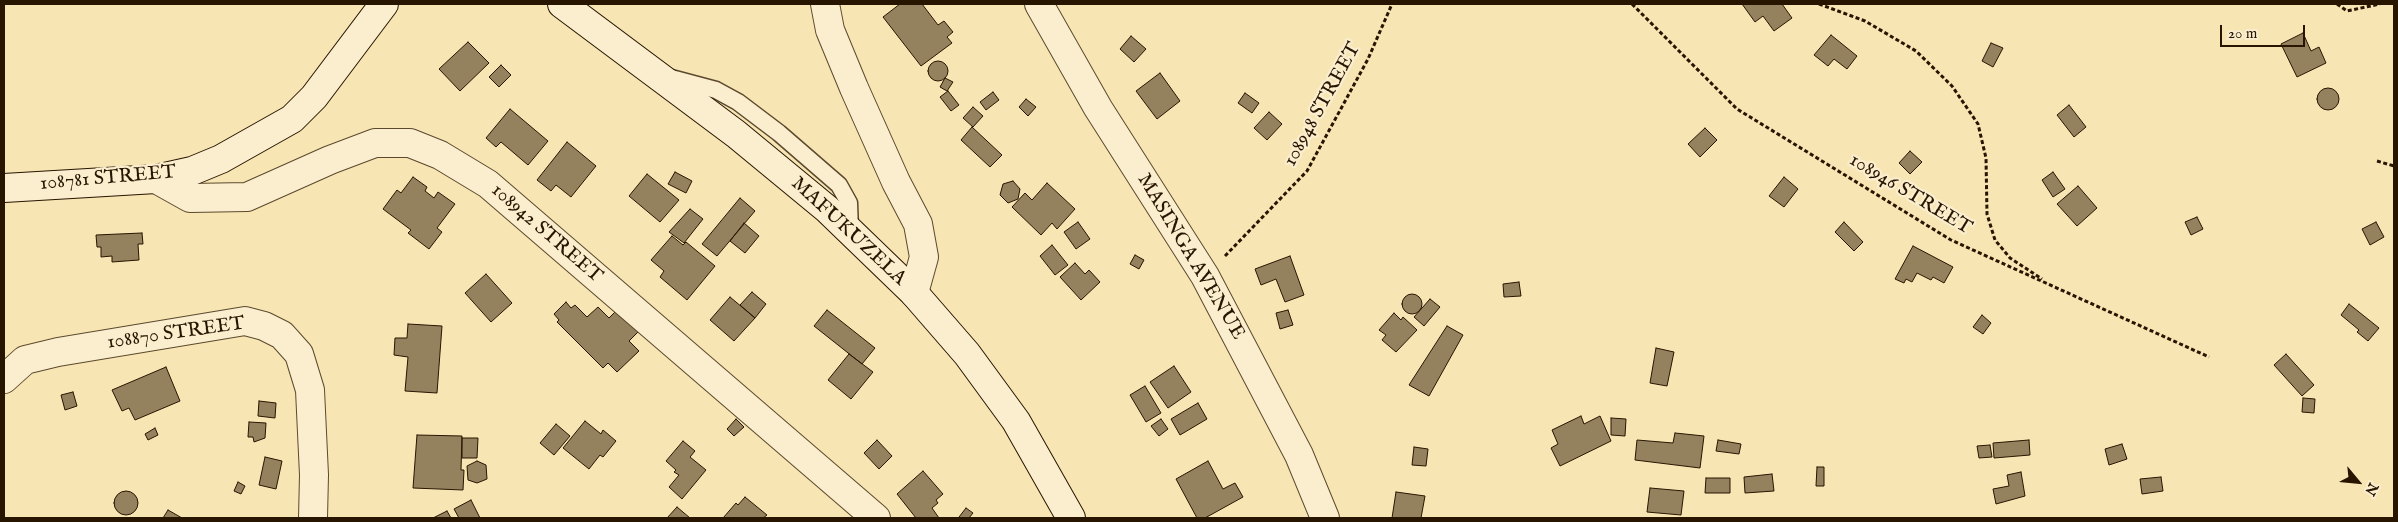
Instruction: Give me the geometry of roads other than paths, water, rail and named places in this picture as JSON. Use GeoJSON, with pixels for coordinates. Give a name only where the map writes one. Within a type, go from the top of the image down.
{"type":"FeatureCollection","features":[{"type":"Feature","properties":{"kind":"street","name":"108781 STREET"},"geometry":{"type":"LineString","coordinates":[[4,188],[156,179],[192,171],[221,159],[292,119],[314,97],[384,4]]}},
{"type":"Feature","properties":{"kind":"street","name":"MAFUKUZELA"},"geometry":{"type":"LineString","coordinates":[[562,4],[736,134],[827,209],[914,293],[967,354],[1016,421],[1071,518]]}},
{"type":"Feature","properties":{"kind":"street"},"geometry":{"type":"LineString","coordinates":[[826,4],[830,30],[854,88],[896,182],[918,224],[924,257],[914,293]]}},
{"type":"Feature","properties":{"kind":"street","name":"MASINGA AVENUE"},"geometry":{"type":"LineString","coordinates":[[1039,4],[1098,108],[1205,276],[1299,455],[1325,518]]}},
{"type":"Feature","properties":{"kind":"street","name":"108942 STREET"},"geometry":{"type":"LineString","coordinates":[[156,179],[190,198],[247,197],[330,160],[375,143],[410,144],[440,155],[488,184],[876,518]]}},
{"type":"Feature","properties":{"kind":"street","name":"108870 STREET"},"geometry":{"type":"LineString","coordinates":[[4,379],[25,360],[58,352],[245,321],[264,326],[282,335],[299,354],[310,390],[314,475],[313,518]]}}]}
